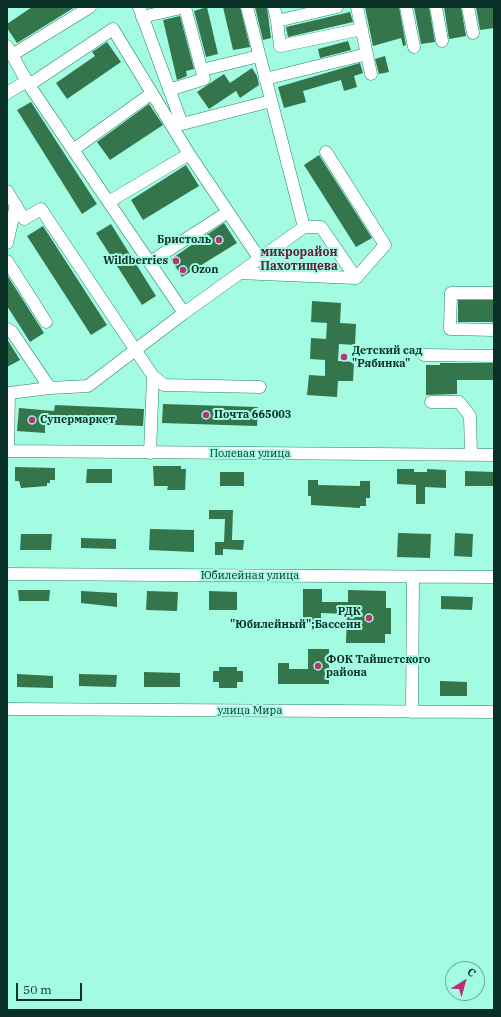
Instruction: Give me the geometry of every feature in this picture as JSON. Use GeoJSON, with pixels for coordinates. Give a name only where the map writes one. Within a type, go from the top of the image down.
{"type":"FeatureCollection","features":[{"type":"Feature","properties":{"kind":"street"},"geometry":{"type":"LineString","coordinates":[[90,7],[10,51],[28,83],[73,150],[110,201],[184,313]]}},
{"type":"Feature","properties":{"kind":"street"},"geometry":{"type":"LineString","coordinates":[[169,90],[204,79],[185,7],[140,12],[169,90],[182,124],[271,101]]}},
{"type":"Feature","properties":{"kind":"street"},"geometry":{"type":"LineString","coordinates":[[246,7],[304,227]]}},
{"type":"Feature","properties":{"kind":"street"},"geometry":{"type":"LineString","coordinates":[[274,7],[280,46],[362,29]]}},
{"type":"Feature","properties":{"kind":"street"},"geometry":{"type":"LineString","coordinates":[[277,21],[337,7]]}},
{"type":"Feature","properties":{"kind":"street"},"geometry":{"type":"LineString","coordinates":[[357,7],[371,74]]}},
{"type":"Feature","properties":{"kind":"street"},"geometry":{"type":"LineString","coordinates":[[406,7],[414,47]]}},
{"type":"Feature","properties":{"kind":"street"},"geometry":{"type":"LineString","coordinates":[[436,7],[442,40]]}},
{"type":"Feature","properties":{"kind":"street"},"geometry":{"type":"LineString","coordinates":[[468,7],[473,33]]}},
{"type":"Feature","properties":{"kind":"street"},"geometry":{"type":"LineString","coordinates":[[7,93],[28,83],[114,29],[189,154],[259,258]]}},
{"type":"Feature","properties":{"kind":"street"},"geometry":{"type":"LineString","coordinates":[[265,79],[367,54]]}},
{"type":"Feature","properties":{"kind":"street"},"geometry":{"type":"LineString","coordinates":[[202,70],[259,56]]}},
{"type":"Feature","properties":{"kind":"street"},"geometry":{"type":"LineString","coordinates":[[73,150],[152,93]]}},
{"type":"Feature","properties":{"kind":"street"},"geometry":{"type":"LineString","coordinates":[[326,152],[385,245],[356,278]]}},
{"type":"Feature","properties":{"kind":"street"},"geometry":{"type":"LineString","coordinates":[[110,201],[189,154]]}},
{"type":"Feature","properties":{"kind":"street"},"geometry":{"type":"LineString","coordinates":[[7,192],[24,219],[41,209],[153,376],[164,385],[260,387]]}},
{"type":"Feature","properties":{"kind":"street"},"geometry":{"type":"LineString","coordinates":[[8,236],[16,205]]}},
{"type":"Feature","properties":{"kind":"street"},"geometry":{"type":"LineString","coordinates":[[150,262],[228,212]]}},
{"type":"Feature","properties":{"kind":"street"},"geometry":{"type":"LineString","coordinates":[[8,452],[9,393],[50,388],[88,386],[184,313],[304,227],[321,227],[356,278]]}},
{"type":"Feature","properties":{"kind":"street"},"geometry":{"type":"LineString","coordinates":[[7,261],[46,322]]}},
{"type":"Feature","properties":{"kind":"street"},"geometry":{"type":"LineString","coordinates":[[239,273],[356,278]]}},
{"type":"Feature","properties":{"kind":"street"},"geometry":{"type":"LineString","coordinates":[[494,293],[451,293],[450,329],[494,330]]}},
{"type":"Feature","properties":{"kind":"street"},"geometry":{"type":"LineString","coordinates":[[7,329],[12,332],[50,388]]}},
{"type":"Feature","properties":{"kind":"street"},"geometry":{"type":"LineString","coordinates":[[424,355],[494,356]]}},
{"type":"Feature","properties":{"kind":"street"},"geometry":{"type":"LineString","coordinates":[[150,453],[153,376]]}},
{"type":"Feature","properties":{"kind":"street"},"geometry":{"type":"LineString","coordinates":[[432,402],[459,402],[470,416],[471,455]]}},
{"type":"Feature","properties":{"kind":"street","name":"Полевая улица"},"geometry":{"type":"LineString","coordinates":[[8,452],[494,455]]}},
{"type":"Feature","properties":{"kind":"street","name":"Юбилейная улица"},"geometry":{"type":"LineString","coordinates":[[7,574],[494,577]]}},
{"type":"Feature","properties":{"kind":"street"},"geometry":{"type":"LineString","coordinates":[[412,712],[413,577]]}},
{"type":"Feature","properties":{"kind":"street","name":"улица Мира"},"geometry":{"type":"LineString","coordinates":[[7,710],[494,712]]}},
{"type":"Feature","properties":{"kind":"building"},"geometry":{"type":"Polygon","coordinates":[[[32,7],[75,7],[17,43],[7,28],[7,24],[32,7]]]}},
{"type":"Feature","properties":{"kind":"building"},"geometry":{"type":"Polygon","coordinates":[[[207,7],[218,54],[206,57],[194,11],[207,7]]]}},
{"type":"Feature","properties":{"kind":"building"},"geometry":{"type":"Polygon","coordinates":[[[223,7],[240,7],[250,47],[233,50],[223,7]]]}},
{"type":"Feature","properties":{"kind":"building"},"geometry":{"type":"Polygon","coordinates":[[[255,7],[267,7],[271,38],[263,40],[255,7]]]}},
{"type":"Feature","properties":{"kind":"building"},"geometry":{"type":"Polygon","coordinates":[[[365,7],[399,7],[406,45],[403,46],[401,38],[373,46],[365,7]]]}},
{"type":"Feature","properties":{"kind":"building"},"geometry":{"type":"Polygon","coordinates":[[[414,7],[429,7],[435,42],[421,44],[414,7]]]}},
{"type":"Feature","properties":{"kind":"building"},"geometry":{"type":"Polygon","coordinates":[[[444,7],[461,7],[466,36],[449,39],[444,7]]]}},
{"type":"Feature","properties":{"kind":"building"},"geometry":{"type":"Polygon","coordinates":[[[476,7],[493,7],[494,28],[480,30],[476,7]]]}},
{"type":"Feature","properties":{"kind":"building"},"geometry":{"type":"Polygon","coordinates":[[[350,12],[353,22],[288,37],[286,27],[350,12]]]}},
{"type":"Feature","properties":{"kind":"building"},"geometry":{"type":"Polygon","coordinates":[[[180,16],[194,69],[186,71],[187,76],[177,80],[163,20],[180,16]]]}},
{"type":"Feature","properties":{"kind":"building"},"geometry":{"type":"Polygon","coordinates":[[[348,41],[351,50],[320,58],[318,49],[348,41]]]}},
{"type":"Feature","properties":{"kind":"building"},"geometry":{"type":"Polygon","coordinates":[[[107,42],[121,62],[67,99],[56,83],[95,56],[92,52],[107,42]]]}},
{"type":"Feature","properties":{"kind":"building"},"geometry":{"type":"Polygon","coordinates":[[[385,56],[389,72],[379,74],[375,59],[385,56]]]}},
{"type":"Feature","properties":{"kind":"building"},"geometry":{"type":"Polygon","coordinates":[[[360,63],[363,73],[354,76],[357,87],[344,91],[341,80],[303,91],[306,102],[284,108],[278,87],[360,63]]]}},
{"type":"Feature","properties":{"kind":"building"},"geometry":{"type":"Polygon","coordinates":[[[252,68],[257,76],[259,85],[240,98],[236,91],[209,109],[197,92],[224,74],[230,83],[252,68]]]}},
{"type":"Feature","properties":{"kind":"building"},"geometry":{"type":"Polygon","coordinates":[[[31,102],[97,204],[82,214],[17,110],[31,102]]]}},
{"type":"Feature","properties":{"kind":"building"},"geometry":{"type":"Polygon","coordinates":[[[149,104],[163,125],[110,160],[97,142],[149,104]]]}},
{"type":"Feature","properties":{"kind":"building"},"geometry":{"type":"Polygon","coordinates":[[[319,155],[372,238],[356,247],[304,165],[319,155]]]}},
{"type":"Feature","properties":{"kind":"building"},"geometry":{"type":"Polygon","coordinates":[[[186,165],[199,186],[143,220],[131,200],[186,165]]]}},
{"type":"Feature","properties":{"kind":"building"},"geometry":{"type":"Polygon","coordinates":[[[224,223],[237,243],[182,277],[171,259],[224,223]]]}},
{"type":"Feature","properties":{"kind":"building"},"geometry":{"type":"Polygon","coordinates":[[[111,224],[156,296],[142,305],[96,233],[111,224]]]}},
{"type":"Feature","properties":{"kind":"building"},"geometry":{"type":"Polygon","coordinates":[[[43,226],[107,325],[91,335],[27,236],[43,226]]]}},
{"type":"Feature","properties":{"kind":"building"},"geometry":{"type":"Polygon","coordinates":[[[7,275],[44,333],[30,342],[7,306],[7,275]]]}},
{"type":"Feature","properties":{"kind":"building"},"geometry":{"type":"Polygon","coordinates":[[[458,300],[494,300],[494,322],[458,322],[458,300]]]}},
{"type":"Feature","properties":{"kind":"building"},"geometry":{"type":"Polygon","coordinates":[[[312,301],[341,303],[340,323],[356,324],[355,345],[339,344],[338,361],[354,362],[353,381],[338,381],[337,397],[307,395],[309,375],[325,376],[325,360],[310,359],[311,338],[326,339],[327,323],[311,322],[312,301]]]}},
{"type":"Feature","properties":{"kind":"building"},"geometry":{"type":"Polygon","coordinates":[[[7,339],[20,360],[7,367],[7,339]]]}},
{"type":"Feature","properties":{"kind":"building"},"geometry":{"type":"Polygon","coordinates":[[[440,363],[494,363],[494,380],[457,380],[457,394],[426,395],[426,365],[440,365],[440,363]]]}},
{"type":"Feature","properties":{"kind":"building"},"geometry":{"type":"Polygon","coordinates":[[[163,404],[258,407],[257,426],[162,423],[163,404]]]}},
{"type":"Feature","properties":{"kind":"building"},"geometry":{"type":"Polygon","coordinates":[[[55,405],[144,409],[143,426],[45,422],[45,433],[17,431],[19,408],[54,411],[55,405]]]}},
{"type":"Feature","properties":{"kind":"building"},"geometry":{"type":"Polygon","coordinates":[[[153,466],[181,466],[181,469],[186,469],[185,490],[167,490],[168,486],[154,486],[153,466]]]}},
{"type":"Feature","properties":{"kind":"building"},"geometry":{"type":"Polygon","coordinates":[[[15,467],[55,468],[55,480],[50,480],[50,483],[47,483],[47,486],[21,488],[19,481],[15,481],[15,467]]]}},
{"type":"Feature","properties":{"kind":"building"},"geometry":{"type":"Polygon","coordinates":[[[87,469],[112,469],[112,483],[86,483],[87,469]]]}},
{"type":"Feature","properties":{"kind":"building"},"geometry":{"type":"Polygon","coordinates":[[[397,469],[414,469],[414,472],[427,472],[427,469],[446,470],[446,488],[425,487],[425,504],[416,504],[416,485],[397,484],[397,469]]]}},
{"type":"Feature","properties":{"kind":"building"},"geometry":{"type":"Polygon","coordinates":[[[465,471],[494,472],[494,486],[465,486],[465,471]]]}},
{"type":"Feature","properties":{"kind":"building"},"geometry":{"type":"Polygon","coordinates":[[[220,472],[244,472],[244,486],[220,486],[220,472]]]}},
{"type":"Feature","properties":{"kind":"building"},"geometry":{"type":"Polygon","coordinates":[[[308,480],[318,480],[318,485],[360,486],[360,481],[370,481],[370,498],[366,498],[366,506],[360,506],[360,508],[311,505],[311,496],[308,496],[308,480]]]}},
{"type":"Feature","properties":{"kind":"building"},"geometry":{"type":"Polygon","coordinates":[[[209,510],[233,510],[232,540],[244,540],[243,550],[223,549],[223,555],[215,555],[215,542],[224,542],[225,519],[209,519],[209,510]]]}},
{"type":"Feature","properties":{"kind":"building"},"geometry":{"type":"Polygon","coordinates":[[[150,529],[194,530],[194,552],[149,550],[150,529]]]}},
{"type":"Feature","properties":{"kind":"building"},"geometry":{"type":"Polygon","coordinates":[[[398,533],[431,534],[430,558],[397,557],[398,533]]]}},
{"type":"Feature","properties":{"kind":"building"},"geometry":{"type":"Polygon","coordinates":[[[455,533],[473,534],[472,557],[454,556],[455,533]]]}},
{"type":"Feature","properties":{"kind":"building"},"geometry":{"type":"Polygon","coordinates":[[[21,534],[52,534],[51,550],[20,550],[21,534]]]}},
{"type":"Feature","properties":{"kind":"building"},"geometry":{"type":"Polygon","coordinates":[[[81,538],[116,539],[116,549],[81,548],[81,538]]]}},
{"type":"Feature","properties":{"kind":"building","name":"РДК \"Юбилейный\";Бассеин"},"geometry":{"type":"Polygon","coordinates":[[[303,589],[322,589],[322,602],[348,602],[348,590],[386,591],[386,608],[391,608],[391,634],[385,634],[385,643],[346,643],[347,614],[321,613],[321,623],[303,623],[303,589]]]}},
{"type":"Feature","properties":{"kind":"building"},"geometry":{"type":"Polygon","coordinates":[[[18,590],[50,590],[49,601],[19,601],[18,590]]]}},
{"type":"Feature","properties":{"kind":"building"},"geometry":{"type":"Polygon","coordinates":[[[81,591],[117,593],[117,607],[81,603],[81,591]]]}},
{"type":"Feature","properties":{"kind":"building"},"geometry":{"type":"Polygon","coordinates":[[[147,591],[178,592],[177,611],[146,610],[147,591]]]}},
{"type":"Feature","properties":{"kind":"building"},"geometry":{"type":"Polygon","coordinates":[[[209,591],[237,592],[237,610],[209,610],[209,591]]]}},
{"type":"Feature","properties":{"kind":"building"},"geometry":{"type":"Polygon","coordinates":[[[441,596],[473,597],[472,610],[441,609],[441,596]]]}},
{"type":"Feature","properties":{"kind":"building","name":"РДК \"Юбилейный\";Бассеин"},"geometry":{"type":"Polygon","coordinates":[[[308,649],[329,649],[329,684],[278,684],[278,663],[289,663],[289,669],[308,669],[308,649]]]}},
{"type":"Feature","properties":{"kind":"building"},"geometry":{"type":"Polygon","coordinates":[[[219,667],[237,667],[237,671],[243,671],[243,682],[237,682],[237,688],[219,688],[219,682],[213,682],[213,671],[219,671],[219,667]]]}},
{"type":"Feature","properties":{"kind":"building"},"geometry":{"type":"Polygon","coordinates":[[[144,672],[180,673],[180,687],[144,687],[144,672]]]}},
{"type":"Feature","properties":{"kind":"building"},"geometry":{"type":"Polygon","coordinates":[[[17,674],[53,676],[53,688],[17,687],[17,674]]]}},
{"type":"Feature","properties":{"kind":"building"},"geometry":{"type":"Polygon","coordinates":[[[79,674],[117,675],[116,687],[79,686],[79,674]]]}},
{"type":"Feature","properties":{"kind":"building"},"geometry":{"type":"Polygon","coordinates":[[[440,681],[467,682],[467,696],[440,696],[440,681]]]}},
{"type":"Feature","properties":{"kind":"place","name":"Бристоль"},"geometry":{"type":"Point","coordinates":[219,240]}},
{"type":"Feature","properties":{"kind":"place","name":"Wildberries"},"geometry":{"type":"Point","coordinates":[176,261]}},
{"type":"Feature","properties":{"kind":"place","name":"Ozon"},"geometry":{"type":"Point","coordinates":[183,270]}},
{"type":"Feature","properties":{"kind":"place","name":"Детский сад \"Рябинка\""},"geometry":{"type":"Point","coordinates":[344,357]}},
{"type":"Feature","properties":{"kind":"place","name":"Почта 665003"},"geometry":{"type":"Point","coordinates":[206,415]}},
{"type":"Feature","properties":{"kind":"place","name":"Супермаркет"},"geometry":{"type":"Point","coordinates":[32,420]}},
{"type":"Feature","properties":{"kind":"place","name":"РДК \"Юбилейный\";Бассеин"},"geometry":{"type":"Point","coordinates":[369,618]}},
{"type":"Feature","properties":{"kind":"place","name":"ФОК Тайшетского района"},"geometry":{"type":"Point","coordinates":[318,666]}},
{"type":"Feature","properties":{"kind":"district","name":"микрорайон Пахотищева"},"geometry":{"type":"Point","coordinates":[299,260]}}]}
